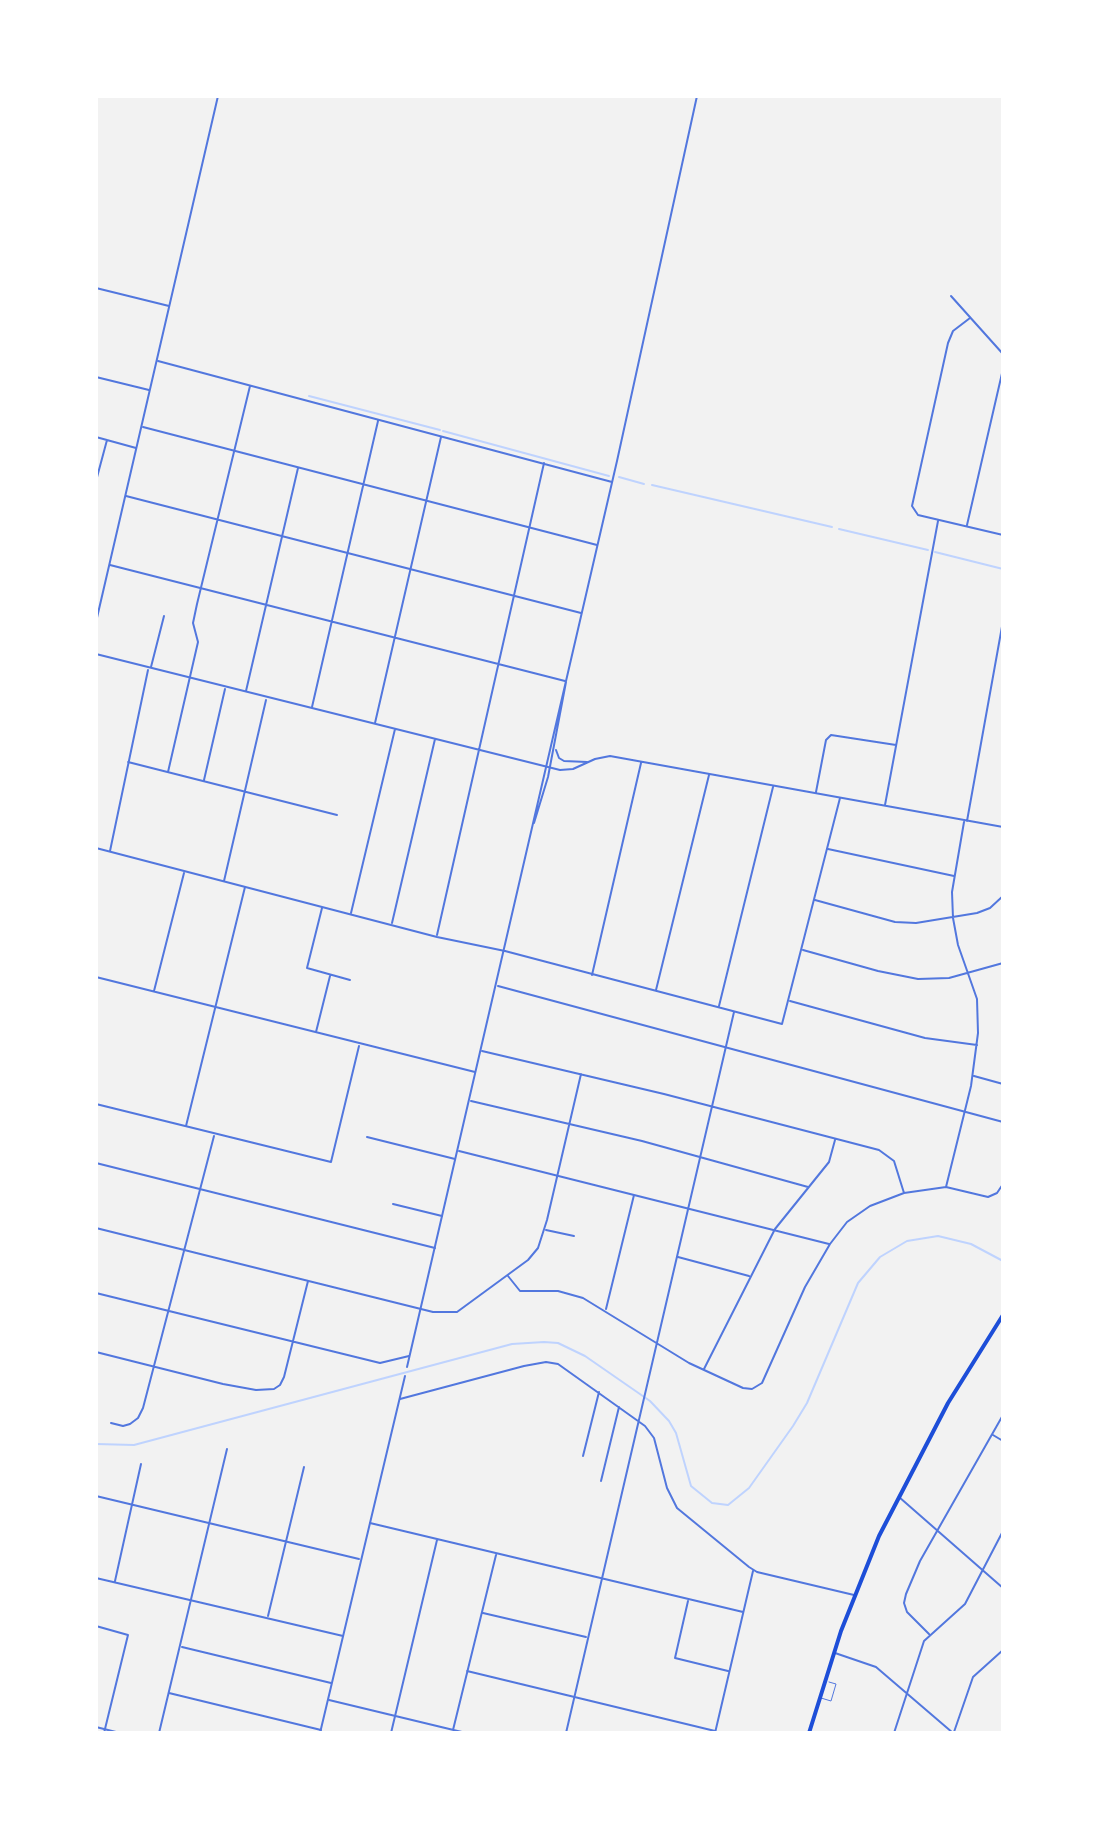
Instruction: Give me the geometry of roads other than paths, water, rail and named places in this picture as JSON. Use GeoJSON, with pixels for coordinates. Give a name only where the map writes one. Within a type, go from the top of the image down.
{"type":"FeatureCollection","features":[{"type":"Feature","properties":{"kind":"highway"},"geometry":{"type":"LineString","coordinates":[[809,1733],[854,1595],[898,1496],[948,1403],[1003,1315]]}},
{"type":"Feature","properties":{"kind":"street"},"geometry":{"type":"LineString","coordinates":[[96,622],[218,96]]}},
{"type":"Feature","properties":{"kind":"street"},"geometry":{"type":"LineString","coordinates":[[168,1693],[321,1732],[497,986],[532,818],[612,482],[697,96]]}},
{"type":"Feature","properties":{"kind":"street"},"geometry":{"type":"LineString","coordinates":[[96,288],[170,306]]}},
{"type":"Feature","properties":{"kind":"street"},"geometry":{"type":"LineString","coordinates":[[951,296],[1003,354]]}},
{"type":"Feature","properties":{"kind":"street"},"geometry":{"type":"LineString","coordinates":[[970,318],[953,331],[946,348],[912,506],[918,515],[1003,535]]}},
{"type":"Feature","properties":{"kind":"street"},"geometry":{"type":"LineString","coordinates":[[157,361],[612,482]]}},
{"type":"Feature","properties":{"kind":"street"},"geometry":{"type":"LineString","coordinates":[[967,526],[1003,369]]}},
{"type":"Feature","properties":{"kind":"street"},"geometry":{"type":"LineString","coordinates":[[96,377],[150,391]]}},
{"type":"Feature","properties":{"kind":"street"},"geometry":{"type":"LineString","coordinates":[[168,772],[198,639],[193,623],[250,385]]}},
{"type":"Feature","properties":{"kind":"street"},"geometry":{"type":"LineString","coordinates":[[312,708],[378,419]]}},
{"type":"Feature","properties":{"kind":"street"},"geometry":{"type":"LineString","coordinates":[[141,427],[597,545]]}},
{"type":"Feature","properties":{"kind":"street"},"geometry":{"type":"LineString","coordinates":[[375,724],[441,436]]}},
{"type":"Feature","properties":{"kind":"street"},"geometry":{"type":"LineString","coordinates":[[96,437],[136,448]]}},
{"type":"Feature","properties":{"kind":"street"},"geometry":{"type":"LineString","coordinates":[[96,481],[107,440]]}},
{"type":"Feature","properties":{"kind":"street"},"geometry":{"type":"LineString","coordinates":[[437,937],[544,463]]}},
{"type":"Feature","properties":{"kind":"street"},"geometry":{"type":"LineString","coordinates":[[246,693],[298,468]]}},
{"type":"Feature","properties":{"kind":"street"},"geometry":{"type":"LineString","coordinates":[[125,496],[582,613]]}},
{"type":"Feature","properties":{"kind":"street"},"geometry":{"type":"LineString","coordinates":[[885,805],[938,520]]}},
{"type":"Feature","properties":{"kind":"street"},"geometry":{"type":"LineString","coordinates":[[109,564],[566,681]]}},
{"type":"Feature","properties":{"kind":"street"},"geometry":{"type":"LineString","coordinates":[[109,852],[164,616]]}},
{"type":"Feature","properties":{"kind":"street"},"geometry":{"type":"LineString","coordinates":[[946,1187],[977,1045],[978,1006],[958,945],[953,918],[955,876],[1003,621]]}},
{"type":"Feature","properties":{"kind":"street"},"geometry":{"type":"LineString","coordinates":[[96,654],[544,767],[567,770],[606,756],[1003,827]]}},
{"type":"Feature","properties":{"kind":"street"},"geometry":{"type":"LineString","coordinates":[[533,824],[538,818],[550,768],[566,681]]}},
{"type":"Feature","properties":{"kind":"street"},"geometry":{"type":"LineString","coordinates":[[204,781],[225,687]]}},
{"type":"Feature","properties":{"kind":"street"},"geometry":{"type":"LineString","coordinates":[[223,882],[267,698]]}},
{"type":"Feature","properties":{"kind":"street"},"geometry":{"type":"LineString","coordinates":[[351,914],[395,728]]}},
{"type":"Feature","properties":{"kind":"street"},"geometry":{"type":"LineString","coordinates":[[816,793],[826,740],[831,735],[897,745]]}},
{"type":"Feature","properties":{"kind":"street"},"geometry":{"type":"LineString","coordinates":[[391,925],[435,738]]}},
{"type":"Feature","properties":{"kind":"street"},"geometry":{"type":"LineString","coordinates":[[555,745],[561,760],[587,762]]}},
{"type":"Feature","properties":{"kind":"street"},"geometry":{"type":"LineString","coordinates":[[128,762],[337,815]]}},
{"type":"Feature","properties":{"kind":"street"},"geometry":{"type":"LineString","coordinates":[[592,975],[641,762]]}},
{"type":"Feature","properties":{"kind":"street"},"geometry":{"type":"LineString","coordinates":[[656,991],[709,774]]}},
{"type":"Feature","properties":{"kind":"street"},"geometry":{"type":"LineString","coordinates":[[718,1008],[774,785]]}},
{"type":"Feature","properties":{"kind":"street"},"geometry":{"type":"LineString","coordinates":[[96,848],[782,1024],[840,797]]}},
{"type":"Feature","properties":{"kind":"street"},"geometry":{"type":"LineString","coordinates":[[826,849],[955,876]]}},
{"type":"Feature","properties":{"kind":"street"},"geometry":{"type":"LineString","coordinates":[[154,992],[185,872]]}},
{"type":"Feature","properties":{"kind":"street"},"geometry":{"type":"LineString","coordinates":[[186,1127],[245,887]]}},
{"type":"Feature","properties":{"kind":"street"},"geometry":{"type":"LineString","coordinates":[[814,899],[902,923],[926,923],[986,910],[1003,896]]}},
{"type":"Feature","properties":{"kind":"street"},"geometry":{"type":"LineString","coordinates":[[322,907],[307,966],[350,980]]}},
{"type":"Feature","properties":{"kind":"street"},"geometry":{"type":"LineString","coordinates":[[801,949],[918,979],[949,978],[1003,963]]}},
{"type":"Feature","properties":{"kind":"street"},"geometry":{"type":"LineString","coordinates":[[316,1034],[330,975]]}},
{"type":"Feature","properties":{"kind":"street"},"geometry":{"type":"LineString","coordinates":[[96,977],[476,1073]]}},
{"type":"Feature","properties":{"kind":"street"},"geometry":{"type":"LineString","coordinates":[[497,986],[1003,1122]]}},
{"type":"Feature","properties":{"kind":"street"},"geometry":{"type":"LineString","coordinates":[[789,1000],[925,1038],[977,1045]]}},
{"type":"Feature","properties":{"kind":"street"},"geometry":{"type":"LineString","coordinates":[[566,1733],[734,1012]]}},
{"type":"Feature","properties":{"kind":"street"},"geometry":{"type":"LineString","coordinates":[[96,1104],[331,1162],[360,1045]]}},
{"type":"Feature","properties":{"kind":"street"},"geometry":{"type":"LineString","coordinates":[[482,1051],[712,1106],[888,1155],[898,1169],[904,1193]]}},
{"type":"Feature","properties":{"kind":"street"},"geometry":{"type":"LineString","coordinates":[[96,1228],[421,1308],[457,1312],[535,1253],[545,1230],[581,1074]]}},
{"type":"Feature","properties":{"kind":"street"},"geometry":{"type":"LineString","coordinates":[[972,1076],[1003,1084]]}},
{"type":"Feature","properties":{"kind":"street"},"geometry":{"type":"LineString","coordinates":[[469,1101],[700,1156],[808,1187]]}},
{"type":"Feature","properties":{"kind":"street"},"geometry":{"type":"LineString","coordinates":[[111,1423],[127,1426],[138,1418],[156,1367],[215,1134]]}},
{"type":"Feature","properties":{"kind":"street"},"geometry":{"type":"LineString","coordinates":[[367,1137],[456,1159]]}},
{"type":"Feature","properties":{"kind":"street"},"geometry":{"type":"LineString","coordinates":[[704,1370],[775,1229],[829,1162],[835,1139]]}},
{"type":"Feature","properties":{"kind":"street"},"geometry":{"type":"LineString","coordinates":[[458,1151],[830,1244]]}},
{"type":"Feature","properties":{"kind":"street"},"geometry":{"type":"LineString","coordinates":[[96,1163],[435,1248]]}},
{"type":"Feature","properties":{"kind":"street"},"geometry":{"type":"LineString","coordinates":[[507,1275],[518,1291],[566,1292],[606,1310],[704,1370],[746,1389],[759,1386],[805,1287],[830,1244],[856,1214],[904,1193],[946,1187],[988,1197],[997,1193],[1003,1184]]}},
{"type":"Feature","properties":{"kind":"street"},"geometry":{"type":"LineString","coordinates":[[606,1310],[634,1194]]}},
{"type":"Feature","properties":{"kind":"street"},"geometry":{"type":"LineString","coordinates":[[393,1204],[443,1216]]}},
{"type":"Feature","properties":{"kind":"street"},"geometry":{"type":"LineString","coordinates":[[545,1230],[574,1236]]}},
{"type":"Feature","properties":{"kind":"street"},"geometry":{"type":"LineString","coordinates":[[677,1256],[750,1276]]}},
{"type":"Feature","properties":{"kind":"street"},"geometry":{"type":"LineString","coordinates":[[96,1352],[223,1384],[270,1391],[282,1382],[308,1280]]}},
{"type":"Feature","properties":{"kind":"street"},"geometry":{"type":"LineString","coordinates":[[96,1293],[380,1363],[409,1356]]}},
{"type":"Feature","properties":{"kind":"street"},"geometry":{"type":"LineString","coordinates":[[399,1399],[546,1362],[558,1364],[640,1421],[654,1438],[667,1488],[677,1508],[754,1570],[854,1595]]}},
{"type":"Feature","properties":{"kind":"street"},"geometry":{"type":"LineString","coordinates":[[583,1456],[599,1392]]}},
{"type":"Feature","properties":{"kind":"street"},"geometry":{"type":"LineString","coordinates":[[601,1481],[620,1406]]}},
{"type":"Feature","properties":{"kind":"street"},"geometry":{"type":"LineString","coordinates":[[929,1634],[909,1616],[904,1600],[920,1561],[1003,1415]]}},
{"type":"Feature","properties":{"kind":"street"},"geometry":{"type":"LineString","coordinates":[[992,1435],[1003,1441]]}},
{"type":"Feature","properties":{"kind":"street"},"geometry":{"type":"LineString","coordinates":[[159,1733],[227,1449]]}},
{"type":"Feature","properties":{"kind":"street"},"geometry":{"type":"LineString","coordinates":[[114,1582],[141,1464]]}},
{"type":"Feature","properties":{"kind":"street"},"geometry":{"type":"LineString","coordinates":[[268,1617],[304,1467]]}},
{"type":"Feature","properties":{"kind":"street"},"geometry":{"type":"LineString","coordinates":[[96,1496],[361,1559]]}},
{"type":"Feature","properties":{"kind":"street"},"geometry":{"type":"LineString","coordinates":[[898,1496],[1003,1588]]}},
{"type":"Feature","properties":{"kind":"street"},"geometry":{"type":"LineString","coordinates":[[369,1523],[743,1612]]}},
{"type":"Feature","properties":{"kind":"street"},"geometry":{"type":"LineString","coordinates":[[894,1733],[919,1651],[929,1634],[965,1604],[1003,1531]]}},
{"type":"Feature","properties":{"kind":"street"},"geometry":{"type":"LineString","coordinates":[[391,1733],[437,1539]]}},
{"type":"Feature","properties":{"kind":"street"},"geometry":{"type":"LineString","coordinates":[[453,1730],[496,1554]]}},
{"type":"Feature","properties":{"kind":"street"},"geometry":{"type":"LineString","coordinates":[[467,1671],[715,1732],[754,1570]]}},
{"type":"Feature","properties":{"kind":"street"},"geometry":{"type":"LineString","coordinates":[[96,1578],[343,1636]]}},
{"type":"Feature","properties":{"kind":"street"},"geometry":{"type":"LineString","coordinates":[[689,1599],[675,1658],[729,1671]]}},
{"type":"Feature","properties":{"kind":"street"},"geometry":{"type":"LineString","coordinates":[[482,1613],[588,1638]]}},
{"type":"Feature","properties":{"kind":"street"},"geometry":{"type":"LineString","coordinates":[[96,1626],[128,1634],[105,1731]]}},
{"type":"Feature","properties":{"kind":"street"},"geometry":{"type":"LineString","coordinates":[[179,1646],[332,1683]]}},
{"type":"Feature","properties":{"kind":"street"},"geometry":{"type":"LineString","coordinates":[[834,1653],[876,1667],[953,1733],[973,1677],[1003,1650]]}},
{"type":"Feature","properties":{"kind":"street"},"geometry":{"type":"LineString","coordinates":[[328,1700],[466,1733]]}},
{"type":"Feature","properties":{"kind":"street"},"geometry":{"type":"LineString","coordinates":[[96,1727],[120,1733]]}},
{"type":"Feature","properties":{"kind":"lane"},"geometry":{"type":"LineString","coordinates":[[819,1698],[831,1701],[836,1684],[824,1681]]}},
{"type":"Feature","properties":{"kind":"waterway"},"geometry":{"type":"LineString","coordinates":[[309,396],[440,430]]}},
{"type":"Feature","properties":{"kind":"waterway"},"geometry":{"type":"LineString","coordinates":[[443,431],[609,476]]}},
{"type":"Feature","properties":{"kind":"waterway"},"geometry":{"type":"LineString","coordinates":[[619,477],[644,484]]}},
{"type":"Feature","properties":{"kind":"waterway"},"geometry":{"type":"LineString","coordinates":[[652,485],[832,527]]}},
{"type":"Feature","properties":{"kind":"waterway"},"geometry":{"type":"LineString","coordinates":[[839,529],[928,550]]}},
{"type":"Feature","properties":{"kind":"waterway"},"geometry":{"type":"LineString","coordinates":[[935,552],[1003,569]]}},
{"type":"Feature","properties":{"kind":"waterway"},"geometry":{"type":"LineString","coordinates":[[96,1444],[134,1445],[512,1344],[558,1343],[585,1356],[650,1401],[676,1433],[691,1486],[712,1503],[728,1505],[749,1488],[793,1426],[807,1403],[858,1283],[880,1257],[907,1241],[938,1236],[971,1244],[1003,1261]]}}]}
